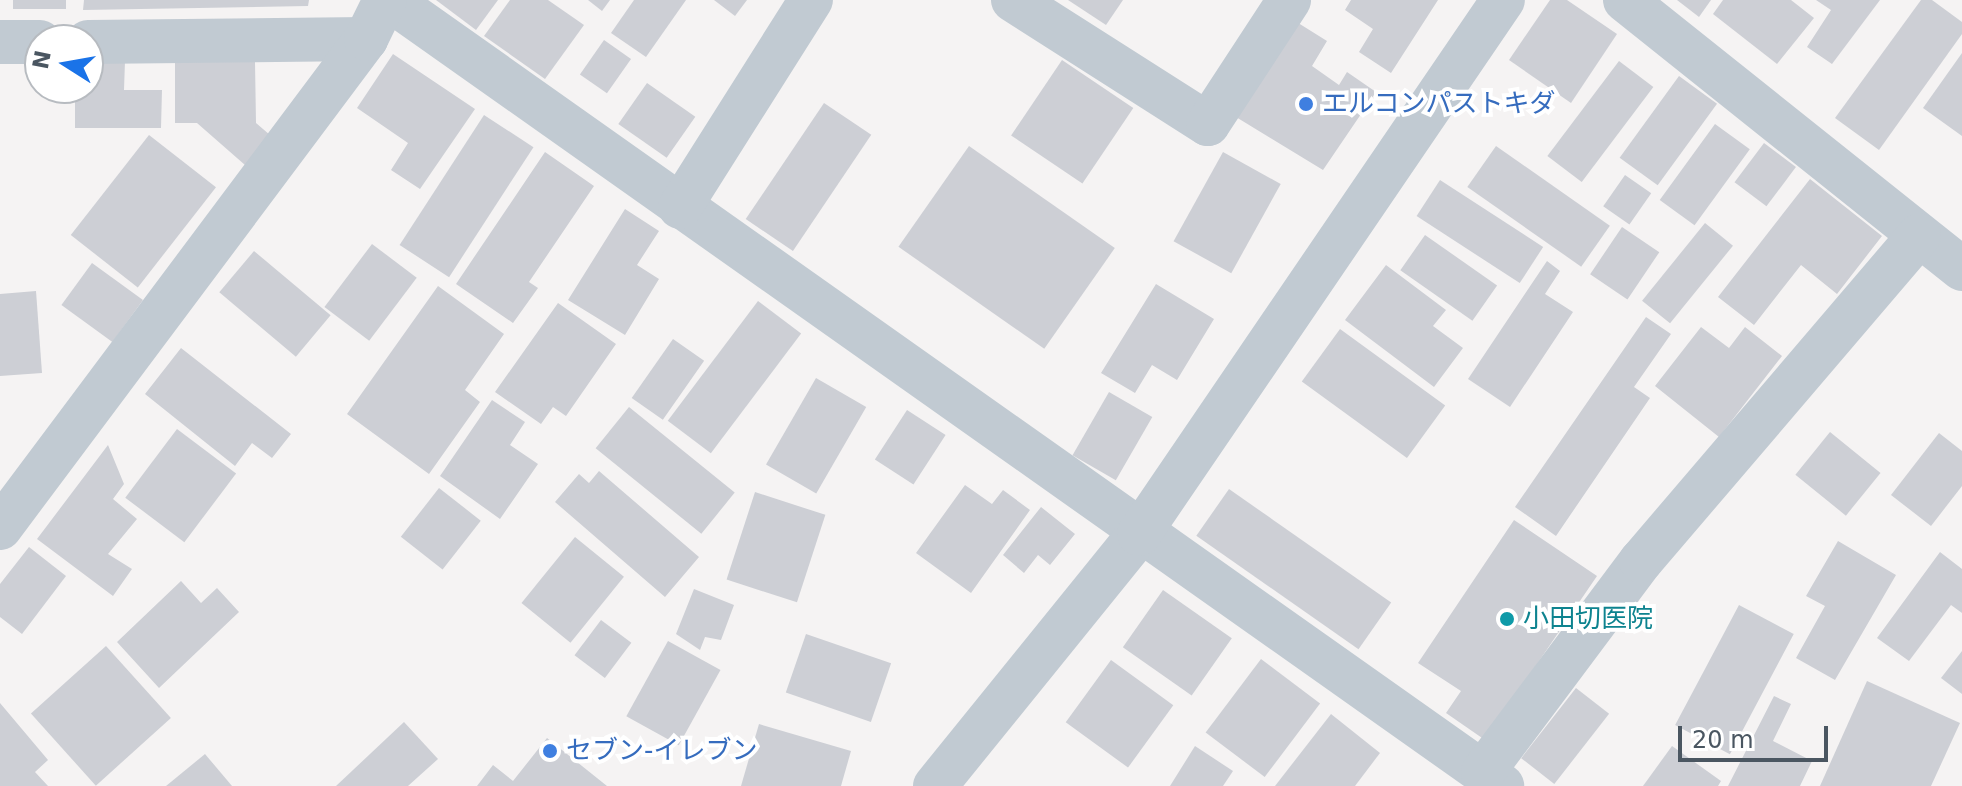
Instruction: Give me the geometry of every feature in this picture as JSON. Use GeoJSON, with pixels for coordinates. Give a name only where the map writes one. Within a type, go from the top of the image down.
{"type":"FeatureCollection","features":[{"type":"Feature","properties":{"kind":"street"},"geometry":{"type":"LineString","coordinates":[[0,528],[366,39],[388,0],[1139,534],[1492,779],[1641,561],[1919,236]]}},
{"type":"Feature","properties":{"kind":"street"},"geometry":{"type":"LineString","coordinates":[[680,207],[811,0]]}},
{"type":"Feature","properties":{"kind":"street"},"geometry":{"type":"LineString","coordinates":[[1013,0],[1208,124],[1289,0]]}},
{"type":"Feature","properties":{"kind":"street"},"geometry":{"type":"LineString","coordinates":[[935,786],[1139,534],[1503,0]]}},
{"type":"Feature","properties":{"kind":"street"},"geometry":{"type":"LineString","coordinates":[[1625,0],[1962,269]]}},
{"type":"Feature","properties":{"kind":"street"},"geometry":{"type":"LineString","coordinates":[[104,42],[366,39]]}},
{"type":"Feature","properties":{"kind":"street"},"geometry":{"type":"LineString","coordinates":[[0,42],[24,42]]}},
{"type":"Feature","properties":{"kind":"building"},"geometry":{"type":"Polygon","coordinates":[[[13,0],[66,0],[66,9],[13,9],[13,0]]]}},
{"type":"Feature","properties":{"kind":"building"},"geometry":{"type":"Polygon","coordinates":[[[84,0],[309,0],[308,6],[83,10],[84,0]]]}},
{"type":"Feature","properties":{"kind":"building"},"geometry":{"type":"Polygon","coordinates":[[[436,0],[498,0],[476,30],[436,0]]]}},
{"type":"Feature","properties":{"kind":"building"},"geometry":{"type":"Polygon","coordinates":[[[510,0],[548,0],[584,25],[545,79],[484,36],[510,0]]]}},
{"type":"Feature","properties":{"kind":"building"},"geometry":{"type":"Polygon","coordinates":[[[588,0],[610,0],[602,11],[588,0]]]}},
{"type":"Feature","properties":{"kind":"building"},"geometry":{"type":"Polygon","coordinates":[[[634,0],[686,0],[646,57],[611,33],[634,0]]]}},
{"type":"Feature","properties":{"kind":"building"},"geometry":{"type":"Polygon","coordinates":[[[714,0],[747,0],[735,16],[714,0]]]}},
{"type":"Feature","properties":{"kind":"building"},"geometry":{"type":"Polygon","coordinates":[[[1068,0],[1123,0],[1106,25],[1068,0]]]}},
{"type":"Feature","properties":{"kind":"building"},"geometry":{"type":"Polygon","coordinates":[[[1351,0],[1438,0],[1391,73],[1359,52],[1373,29],[1345,10],[1351,0]]]}},
{"type":"Feature","properties":{"kind":"building"},"geometry":{"type":"Polygon","coordinates":[[[1550,0],[1567,0],[1617,34],[1571,103],[1509,60],[1550,0]]]}},
{"type":"Feature","properties":{"kind":"building"},"geometry":{"type":"Polygon","coordinates":[[[1677,0],[1711,0],[1699,17],[1677,0]]]}},
{"type":"Feature","properties":{"kind":"building"},"geometry":{"type":"Polygon","coordinates":[[[1723,0],[1791,0],[1814,18],[1777,64],[1713,14],[1723,0]]]}},
{"type":"Feature","properties":{"kind":"building"},"geometry":{"type":"Polygon","coordinates":[[[1816,0],[1880,0],[1832,64],[1807,47],[1831,10],[1816,0]]]}},
{"type":"Feature","properties":{"kind":"building"},"geometry":{"type":"Polygon","coordinates":[[[1921,0],[1932,0],[1962,22],[1962,34],[1879,150],[1835,118],[1921,0]]]}},
{"type":"Feature","properties":{"kind":"building","name":"エルコンパストキダ"},"geometry":{"type":"Polygon","coordinates":[[[1295,21],[1327,41],[1312,66],[1339,85],[1347,72],[1376,92],[1323,170],[1236,117],[1295,21]]]}},
{"type":"Feature","properties":{"kind":"building"},"geometry":{"type":"Polygon","coordinates":[[[604,40],[631,59],[607,93],[580,74],[604,40]]]}},
{"type":"Feature","properties":{"kind":"building"},"geometry":{"type":"Polygon","coordinates":[[[1962,53],[1962,136],[1923,108],[1962,53]]]}},
{"type":"Feature","properties":{"kind":"building"},"geometry":{"type":"Polygon","coordinates":[[[393,54],[475,109],[420,189],[391,170],[408,143],[357,108],[393,54]]]}},
{"type":"Feature","properties":{"kind":"building"},"geometry":{"type":"Polygon","coordinates":[[[1062,60],[1133,108],[1082,184],[1011,135],[1062,60]]]}},
{"type":"Feature","properties":{"kind":"building"},"geometry":{"type":"Polygon","coordinates":[[[104,61],[125,61],[124,90],[162,90],[161,128],[75,128],[75,104],[104,104],[104,61]]]}},
{"type":"Feature","properties":{"kind":"building"},"geometry":{"type":"Polygon","coordinates":[[[1619,61],[1653,87],[1582,182],[1547,156],[1619,61]]]}},
{"type":"Feature","properties":{"kind":"building"},"geometry":{"type":"Polygon","coordinates":[[[175,62],[255,62],[256,123],[270,135],[245,165],[197,123],[175,123],[175,62]]]}},
{"type":"Feature","properties":{"kind":"building"},"geometry":{"type":"Polygon","coordinates":[[[1679,76],[1717,104],[1658,185],[1620,158],[1679,76]]]}},
{"type":"Feature","properties":{"kind":"building"},"geometry":{"type":"Polygon","coordinates":[[[647,83],[695,117],[667,158],[618,124],[647,83]]]}},
{"type":"Feature","properties":{"kind":"building"},"geometry":{"type":"Polygon","coordinates":[[[824,103],[871,135],[793,251],[746,219],[824,103]]]}},
{"type":"Feature","properties":{"kind":"building"},"geometry":{"type":"Polygon","coordinates":[[[484,115],[533,147],[449,277],[400,245],[484,115]]]}},
{"type":"Feature","properties":{"kind":"building"},"geometry":{"type":"Polygon","coordinates":[[[1715,124],[1750,149],[1695,225],[1660,200],[1715,124]]]}},
{"type":"Feature","properties":{"kind":"building"},"geometry":{"type":"Polygon","coordinates":[[[149,135],[216,187],[138,287],[71,235],[149,135]]]}},
{"type":"Feature","properties":{"kind":"building"},"geometry":{"type":"Polygon","coordinates":[[[1764,143],[1796,167],[1766,206],[1735,182],[1764,143]]]}},
{"type":"Feature","properties":{"kind":"building"},"geometry":{"type":"Polygon","coordinates":[[[969,146],[1115,248],[1044,349],[898,247],[969,146]]]}},
{"type":"Feature","properties":{"kind":"building"},"geometry":{"type":"Polygon","coordinates":[[[1496,146],[1610,226],[1581,267],[1467,187],[1496,146]]]}},
{"type":"Feature","properties":{"kind":"building"},"geometry":{"type":"Polygon","coordinates":[[[545,152],[594,186],[529,282],[538,288],[513,323],[456,284],[545,152]]]}},
{"type":"Feature","properties":{"kind":"building"},"geometry":{"type":"Polygon","coordinates":[[[1223,152],[1281,184],[1231,273],[1174,241],[1223,152]]]}},
{"type":"Feature","properties":{"kind":"building"},"geometry":{"type":"Polygon","coordinates":[[[1625,175],[1651,193],[1629,224],[1603,206],[1625,175]]]}},
{"type":"Feature","properties":{"kind":"building"},"geometry":{"type":"Polygon","coordinates":[[[1810,179],[1882,236],[1837,294],[1801,265],[1754,325],[1718,297],[1810,179]]]}},
{"type":"Feature","properties":{"kind":"building"},"geometry":{"type":"Polygon","coordinates":[[[1440,180],[1543,247],[1520,283],[1417,216],[1440,180]]]}},
{"type":"Feature","properties":{"kind":"building"},"geometry":{"type":"Polygon","coordinates":[[[625,209],[659,231],[637,265],[659,279],[625,335],[568,300],[625,209]]]}},
{"type":"Feature","properties":{"kind":"building"},"geometry":{"type":"Polygon","coordinates":[[[1705,223],[1733,246],[1670,323],[1642,301],[1705,223]]]}},
{"type":"Feature","properties":{"kind":"building"},"geometry":{"type":"Polygon","coordinates":[[[1622,227],[1659,252],[1627,299],[1590,274],[1622,227]]]}},
{"type":"Feature","properties":{"kind":"building"},"geometry":{"type":"Polygon","coordinates":[[[1425,235],[1497,285],[1472,321],[1400,270],[1425,235]]]}},
{"type":"Feature","properties":{"kind":"building"},"geometry":{"type":"Polygon","coordinates":[[[372,244],[417,278],[369,341],[324,307],[372,244]]]}},
{"type":"Feature","properties":{"kind":"building"},"geometry":{"type":"Polygon","coordinates":[[[254,251],[331,315],[296,357],[219,292],[254,251]]]}},
{"type":"Feature","properties":{"kind":"building"},"geometry":{"type":"Polygon","coordinates":[[[1547,261],[1560,271],[1545,294],[1573,312],[1510,407],[1468,379],[1547,261]]]}},
{"type":"Feature","properties":{"kind":"building"},"geometry":{"type":"Polygon","coordinates":[[[92,263],[143,300],[112,342],[61,305],[92,263]]]}},
{"type":"Feature","properties":{"kind":"building"},"geometry":{"type":"Polygon","coordinates":[[[1386,265],[1446,310],[1433,326],[1463,348],[1434,387],[1345,320],[1386,265]]]}},
{"type":"Feature","properties":{"kind":"building"},"geometry":{"type":"Polygon","coordinates":[[[1156,284],[1214,319],[1177,380],[1152,365],[1135,393],[1101,373],[1156,284]]]}},
{"type":"Feature","properties":{"kind":"building"},"geometry":{"type":"Polygon","coordinates":[[[438,286],[504,334],[465,390],[480,402],[429,474],[347,414],[438,286]]]}},
{"type":"Feature","properties":{"kind":"building"},"geometry":{"type":"Polygon","coordinates":[[[36,291],[42,373],[0,376],[0,294],[36,291]]]}},
{"type":"Feature","properties":{"kind":"building"},"geometry":{"type":"Polygon","coordinates":[[[758,301],[801,333],[711,453],[668,421],[758,301]]]}},
{"type":"Feature","properties":{"kind":"building"},"geometry":{"type":"Polygon","coordinates":[[[558,303],[616,344],[566,416],[553,407],[541,424],[495,392],[558,303]]]}},
{"type":"Feature","properties":{"kind":"building"},"geometry":{"type":"Polygon","coordinates":[[[1646,317],[1671,334],[1634,387],[1650,398],[1556,536],[1515,507],[1646,317]]]}},
{"type":"Feature","properties":{"kind":"building"},"geometry":{"type":"Polygon","coordinates":[[[1701,327],[1729,348],[1745,327],[1782,356],[1719,437],[1655,386],[1701,327]]]}},
{"type":"Feature","properties":{"kind":"building"},"geometry":{"type":"Polygon","coordinates":[[[1340,329],[1445,405],[1407,458],[1302,382],[1340,329]]]}},
{"type":"Feature","properties":{"kind":"building"},"geometry":{"type":"Polygon","coordinates":[[[673,339],[704,361],[663,420],[632,398],[673,339]]]}},
{"type":"Feature","properties":{"kind":"building"},"geometry":{"type":"Polygon","coordinates":[[[181,348],[291,434],[272,458],[252,443],[235,466],[145,394],[181,348]]]}},
{"type":"Feature","properties":{"kind":"building"},"geometry":{"type":"Polygon","coordinates":[[[816,378],[866,407],[816,494],[766,465],[816,378]]]}},
{"type":"Feature","properties":{"kind":"building"},"geometry":{"type":"Polygon","coordinates":[[[1109,392],[1152,417],[1116,480],[1072,455],[1109,392]]]}},
{"type":"Feature","properties":{"kind":"building"},"geometry":{"type":"Polygon","coordinates":[[[492,400],[525,422],[510,445],[538,464],[500,519],[440,476],[492,400]]]}},
{"type":"Feature","properties":{"kind":"building"},"geometry":{"type":"Polygon","coordinates":[[[629,407],[735,493],[701,534],[596,448],[629,407]]]}},
{"type":"Feature","properties":{"kind":"building"},"geometry":{"type":"Polygon","coordinates":[[[907,410],[946,435],[913,485],[875,459],[907,410]]]}},
{"type":"Feature","properties":{"kind":"building"},"geometry":{"type":"Polygon","coordinates":[[[177,429],[236,474],[184,542],[125,498],[177,429]]]}},
{"type":"Feature","properties":{"kind":"building"},"geometry":{"type":"Polygon","coordinates":[[[1830,432],[1881,473],[1846,516],[1795,475],[1830,432]]]}},
{"type":"Feature","properties":{"kind":"building"},"geometry":{"type":"Polygon","coordinates":[[[1939,433],[1962,451],[1962,486],[1931,526],[1891,495],[1939,433]]]}},
{"type":"Feature","properties":{"kind":"building"},"geometry":{"type":"Polygon","coordinates":[[[108,445],[124,484],[113,499],[137,519],[108,554],[132,569],[113,596],[37,539],[108,445]]]}},
{"type":"Feature","properties":{"kind":"building"},"geometry":{"type":"Polygon","coordinates":[[[599,471],[699,557],[665,597],[555,502],[579,474],[589,483],[599,471]]]}},
{"type":"Feature","properties":{"kind":"building"},"geometry":{"type":"Polygon","coordinates":[[[965,485],[992,504],[1003,490],[1030,510],[971,593],[916,553],[965,485]]]}},
{"type":"Feature","properties":{"kind":"building"},"geometry":{"type":"Polygon","coordinates":[[[439,488],[481,521],[443,569],[401,537],[439,488]]]}},
{"type":"Feature","properties":{"kind":"building"},"geometry":{"type":"Polygon","coordinates":[[[1229,489],[1391,603],[1358,649],[1196,536],[1229,489]]]}},
{"type":"Feature","properties":{"kind":"building"},"geometry":{"type":"Polygon","coordinates":[[[755,492],[825,515],[797,602],[727,579],[755,492]]]}},
{"type":"Feature","properties":{"kind":"building"},"geometry":{"type":"Polygon","coordinates":[[[1041,507],[1075,534],[1050,565],[1038,555],[1024,573],[1003,555],[1041,507]]]}},
{"type":"Feature","properties":{"kind":"building","name":"小田切医院"},"geometry":{"type":"Polygon","coordinates":[[[1514,520],[1597,576],[1485,740],[1446,713],[1461,691],[1418,663],[1514,520]]]}},
{"type":"Feature","properties":{"kind":"building"},"geometry":{"type":"Polygon","coordinates":[[[575,537],[624,577],[570,643],[522,603],[575,537]]]}},
{"type":"Feature","properties":{"kind":"building"},"geometry":{"type":"Polygon","coordinates":[[[1838,541],[1896,575],[1835,680],[1796,658],[1825,606],[1806,596],[1838,541]]]}},
{"type":"Feature","properties":{"kind":"building"},"geometry":{"type":"Polygon","coordinates":[[[29,547],[66,576],[22,634],[0,617],[0,584],[29,547]]]}},
{"type":"Feature","properties":{"kind":"building"},"geometry":{"type":"Polygon","coordinates":[[[1940,552],[1962,569],[1962,613],[1951,605],[1909,661],[1877,638],[1940,552]]]}},
{"type":"Feature","properties":{"kind":"building"},"geometry":{"type":"Polygon","coordinates":[[[181,581],[201,603],[217,588],[239,612],[159,688],[117,642],[181,581]]]}},
{"type":"Feature","properties":{"kind":"building"},"geometry":{"type":"Polygon","coordinates":[[[694,589],[734,605],[721,640],[705,637],[700,650],[676,634],[694,589]]]}},
{"type":"Feature","properties":{"kind":"building"},"geometry":{"type":"Polygon","coordinates":[[[1163,590],[1232,638],[1192,696],[1123,647],[1163,590]]]}},
{"type":"Feature","properties":{"kind":"building"},"geometry":{"type":"Polygon","coordinates":[[[1739,605],[1794,634],[1730,754],[1675,725],[1739,605]]]}},
{"type":"Feature","properties":{"kind":"building"},"geometry":{"type":"Polygon","coordinates":[[[601,620],[631,643],[605,678],[575,655],[601,620]]]}},
{"type":"Feature","properties":{"kind":"building"},"geometry":{"type":"Polygon","coordinates":[[[806,634],[891,663],[871,722],[786,693],[806,634]]]}},
{"type":"Feature","properties":{"kind":"building"},"geometry":{"type":"Polygon","coordinates":[[[668,641],[720,670],[679,745],[626,716],[668,641]]]}},
{"type":"Feature","properties":{"kind":"building"},"geometry":{"type":"Polygon","coordinates":[[[106,646],[171,718],[96,786],[31,714],[106,646]]]}},
{"type":"Feature","properties":{"kind":"building"},"geometry":{"type":"Polygon","coordinates":[[[1962,651],[1962,694],[1941,678],[1962,651]]]}},
{"type":"Feature","properties":{"kind":"building"},"geometry":{"type":"Polygon","coordinates":[[[1261,659],[1320,704],[1265,777],[1206,732],[1261,659]]]}},
{"type":"Feature","properties":{"kind":"building"},"geometry":{"type":"Polygon","coordinates":[[[1111,660],[1173,705],[1128,768],[1066,722],[1111,660]]]}},
{"type":"Feature","properties":{"kind":"building"},"geometry":{"type":"Polygon","coordinates":[[[1867,681],[1960,723],[1931,786],[1820,786],[1867,681]]]}},
{"type":"Feature","properties":{"kind":"building"},"geometry":{"type":"Polygon","coordinates":[[[1576,688],[1609,714],[1554,784],[1521,758],[1576,688]]]}},
{"type":"Feature","properties":{"kind":"building"},"geometry":{"type":"Polygon","coordinates":[[[1774,696],[1791,704],[1773,741],[1812,761],[1800,786],[1728,786],[1774,696]]]}},
{"type":"Feature","properties":{"kind":"building"},"geometry":{"type":"Polygon","coordinates":[[[0,703],[48,760],[35,772],[48,786],[0,786],[0,703]]]}},
{"type":"Feature","properties":{"kind":"building"},"geometry":{"type":"Polygon","coordinates":[[[1331,714],[1380,753],[1355,786],[1275,786],[1331,714]]]}},
{"type":"Feature","properties":{"kind":"building"},"geometry":{"type":"Polygon","coordinates":[[[404,722],[438,759],[408,786],[336,786],[404,722]]]}},
{"type":"Feature","properties":{"kind":"building"},"geometry":{"type":"Polygon","coordinates":[[[759,724],[851,751],[841,786],[741,786],[759,724]]]}},
{"type":"Feature","properties":{"kind":"building","name":"セブン-イレブン"},"geometry":{"type":"Polygon","coordinates":[[[547,738],[607,786],[477,786],[493,765],[513,781],[547,738]]]}},
{"type":"Feature","properties":{"kind":"building"},"geometry":{"type":"Polygon","coordinates":[[[1195,746],[1233,771],[1223,786],[1170,786],[1195,746]]]}},
{"type":"Feature","properties":{"kind":"building"},"geometry":{"type":"Polygon","coordinates":[[[1672,746],[1721,781],[1718,786],[1643,786],[1672,746]]]}},
{"type":"Feature","properties":{"kind":"building"},"geometry":{"type":"Polygon","coordinates":[[[205,754],[232,786],[166,786],[205,754]]]}},
{"type":"Feature","properties":{"kind":"place","name":"エルコンパストキダ"},"geometry":{"type":"Point","coordinates":[1306,104]}},
{"type":"Feature","properties":{"kind":"place","name":"小田切医院"},"geometry":{"type":"Point","coordinates":[1507,619]}},
{"type":"Feature","properties":{"kind":"place","name":"セブン-イレブン"},"geometry":{"type":"Point","coordinates":[550,751]}}]}
